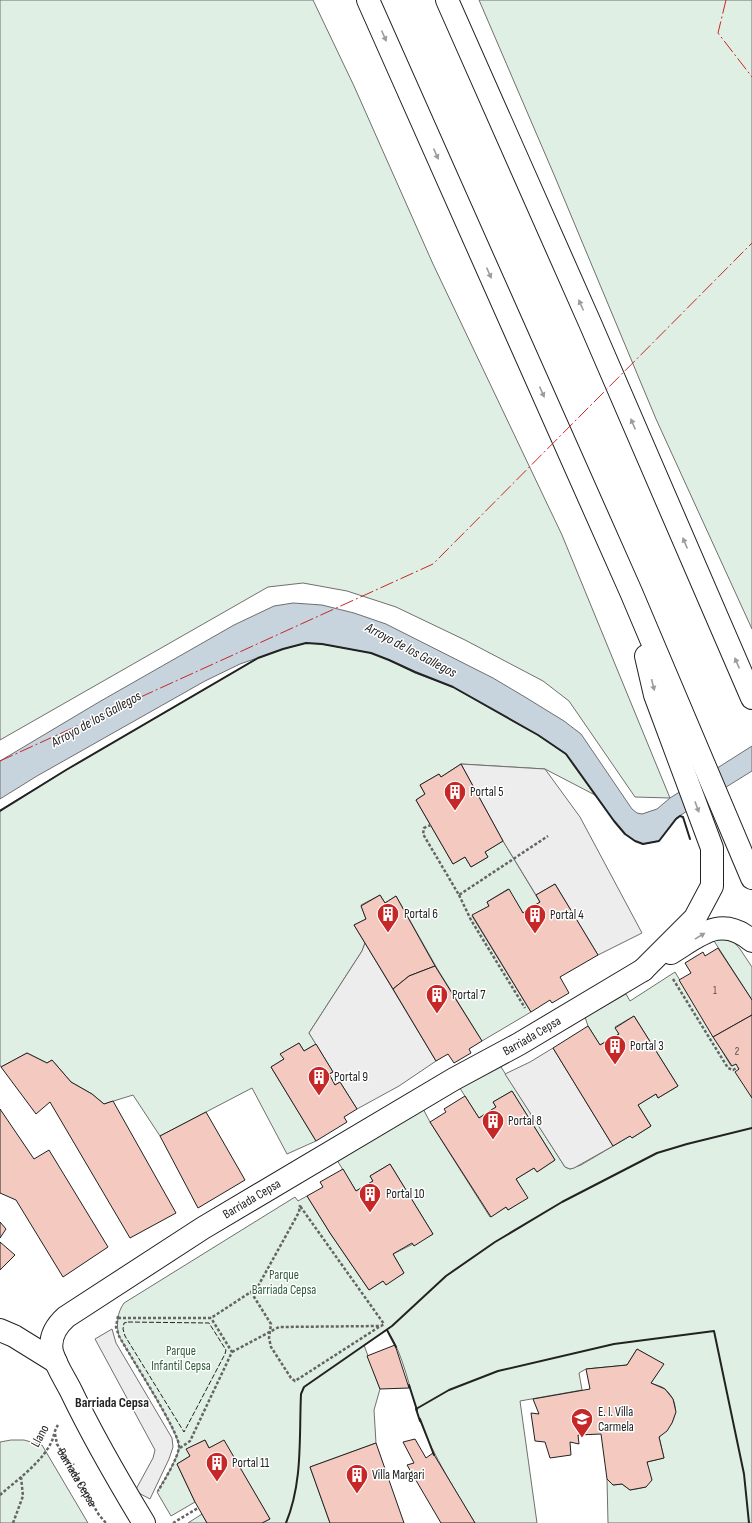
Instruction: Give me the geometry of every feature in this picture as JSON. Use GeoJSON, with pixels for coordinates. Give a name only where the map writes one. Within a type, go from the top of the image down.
{"type":"FeatureCollection","features":[{"type":"Feature","properties":{"kind":"main road"},"geometry":{"type":"LineString","coordinates":[[368,0],[631,592],[752,878]]}},
{"type":"Feature","properties":{"kind":"main road"},"geometry":{"type":"LineString","coordinates":[[447,0],[593,330],[752,698]]}},
{"type":"Feature","properties":{"kind":"main road"},"geometry":{"type":"LineString","coordinates":[[631,592],[655,695],[712,848],[712,886],[704,903],[695,918],[652,965]]}},
{"type":"Feature","properties":{"kind":"main road"},"geometry":{"type":"LineString","coordinates":[[652,965],[711,929],[723,928],[735,931],[746,936],[752,941]]}},
{"type":"Feature","properties":{"kind":"main road","name":"Barriada Cepsa"},"geometry":{"type":"LineString","coordinates":[[144,1523],[116,1475],[56,1362],[52,1352],[52,1341],[57,1325],[66,1317],[203,1228],[454,1079],[539,1032],[652,965]]}},
{"type":"Feature","properties":{"kind":"main road"},"geometry":{"type":"LineString","coordinates":[[0,1330],[14,1336],[56,1362]]}},
{"type":"Feature","properties":{"kind":"path"},"geometry":{"type":"LineString","coordinates":[[431,825],[424,828],[423,834],[459,895],[471,920],[539,1032]]}},
{"type":"Feature","properties":{"kind":"path"},"geometry":{"type":"LineString","coordinates":[[459,895],[548,836]]}},
{"type":"Feature","properties":{"kind":"path"},"geometry":{"type":"LineString","coordinates":[[652,965],[728,1068],[733,1070],[738,1067]]}},
{"type":"Feature","properties":{"kind":"path"},"geometry":{"type":"LineString","coordinates":[[251,1292],[271,1324],[269,1338],[271,1347],[291,1378],[295,1381],[384,1324],[300,1206],[284,1181]]}},
{"type":"Feature","properties":{"kind":"path"},"geometry":{"type":"LineString","coordinates":[[118,1318],[211,1318],[257,1288],[299,1212],[300,1206]]}},
{"type":"Feature","properties":{"kind":"path"},"geometry":{"type":"LineString","coordinates":[[119,1314],[116,1327],[119,1336],[172,1426],[180,1448]]}},
{"type":"Feature","properties":{"kind":"path"},"geometry":{"type":"LineString","coordinates":[[211,1318],[232,1352]]}},
{"type":"Feature","properties":{"kind":"path"},"geometry":{"type":"LineString","coordinates":[[157,1492],[180,1448],[190,1441],[232,1352],[279,1327],[381,1326]]}},
{"type":"Feature","properties":{"kind":"path","name":"Llano"},"geometry":{"type":"LineString","coordinates":[[0,1495],[33,1466],[46,1451],[52,1442],[55,1429],[78,1405]]}},
{"type":"Feature","properties":{"kind":"path","name":"Barriada Cepsa"},"geometry":{"type":"LineString","coordinates":[[55,1429],[57,1444],[99,1515],[106,1523]]}},
{"type":"Feature","properties":{"kind":"path"},"geometry":{"type":"LineString","coordinates":[[13,1523],[24,1496],[21,1477]]}},
{"type":"Feature","properties":{"kind":"path"},"geometry":{"type":"LineString","coordinates":[[173,1523],[198,1508]]}},
{"type":"Feature","properties":{"kind":"green space"},"geometry":{"type":"Polygon","coordinates":[[[0,0],[313,0],[354,86],[433,264],[562,535],[670,798],[635,797],[569,701],[543,681],[465,640],[396,607],[347,591],[303,583],[268,587],[0,740],[0,0]]]}},
{"type":"Feature","properties":{"kind":"green space"},"geometry":{"type":"Polygon","coordinates":[[[479,0],[752,0],[752,629],[656,419],[479,0]]]}},
{"type":"Feature","properties":{"kind":"green space"},"geometry":{"type":"Polygon","coordinates":[[[306,643],[322,644],[371,653],[415,673],[453,687],[538,735],[566,754],[595,795],[545,769],[461,764],[441,777],[439,774],[420,785],[425,794],[416,800],[453,864],[465,857],[471,867],[488,857],[485,852],[503,841],[540,902],[523,913],[508,889],[487,902],[489,906],[472,916],[531,1012],[482,1041],[438,970],[396,896],[385,903],[380,895],[361,905],[366,919],[354,925],[365,943],[362,951],[309,1033],[316,1044],[304,1051],[299,1043],[281,1054],[284,1059],[271,1067],[316,1141],[287,1154],[252,1088],[160,1136],[133,1095],[104,1104],[92,1094],[71,1082],[52,1060],[47,1063],[27,1053],[1,1067],[0,810],[258,658],[306,643]]]}},
{"type":"Feature","properties":{"kind":"green space"},"geometry":{"type":"Polygon","coordinates":[[[719,938],[726,938],[734,942],[752,967],[752,1000],[714,941],[719,938]]]}},
{"type":"Feature","properties":{"kind":"green space"},"geometry":{"type":"Polygon","coordinates":[[[675,972],[731,1066],[736,1064],[752,1098],[752,1523],[608,1523],[607,1479],[613,1485],[622,1484],[630,1490],[646,1487],[647,1462],[664,1458],[659,1437],[669,1427],[675,1414],[674,1402],[671,1395],[664,1388],[651,1383],[663,1364],[637,1349],[627,1365],[586,1369],[579,1373],[582,1390],[520,1401],[537,1523],[475,1523],[445,1473],[420,1421],[398,1350],[387,1330],[364,1345],[380,1389],[374,1410],[376,1443],[310,1467],[330,1523],[262,1523],[270,1519],[224,1441],[209,1448],[205,1440],[187,1449],[190,1456],[177,1464],[195,1502],[171,1516],[157,1492],[175,1460],[179,1449],[178,1441],[164,1412],[119,1336],[118,1319],[124,1303],[295,1197],[298,1201],[307,1196],[369,1290],[383,1281],[386,1284],[404,1273],[393,1254],[433,1234],[390,1164],[370,1176],[373,1181],[356,1191],[332,1152],[419,1101],[430,1122],[490,1217],[506,1207],[508,1210],[527,1198],[516,1179],[534,1168],[537,1172],[555,1160],[512,1091],[493,1102],[496,1107],[479,1118],[454,1079],[494,1056],[565,1167],[570,1169],[581,1165],[630,1136],[632,1138],[651,1126],[638,1105],[656,1094],[658,1098],[678,1086],[634,1016],[615,1027],[619,1034],[600,1045],[588,1026],[584,1014],[589,1015],[626,994],[630,1001],[675,972]]]}},
{"type":"Feature","properties":{"kind":"green space"},"geometry":{"type":"Polygon","coordinates":[[[24,1440],[42,1445],[88,1523],[0,1523],[0,1442],[24,1440]]]}},
{"type":"Feature","properties":{"kind":"green space"},"geometry":{"type":"Polygon","coordinates":[[[202,1514],[207,1523],[188,1523],[202,1514]]]}},
{"type":"Feature","properties":{"kind":"shaded area"},"geometry":{"type":"Polygon","coordinates":[[[461,764],[545,769],[580,817],[642,933],[598,955],[555,884],[536,895],[503,841],[461,764]]]}},
{"type":"Feature","properties":{"kind":"shaded area"},"geometry":{"type":"Polygon","coordinates":[[[365,943],[436,1061],[399,1086],[357,1109],[340,1082],[335,1085],[329,1074],[333,1072],[309,1033],[362,951],[365,943]]]}},
{"type":"Feature","properties":{"kind":"shaded area"},"geometry":{"type":"Polygon","coordinates":[[[553,1048],[613,1146],[570,1169],[565,1167],[505,1074],[530,1062],[553,1048]]]}},
{"type":"Feature","properties":{"kind":"shaded area","name":"Barriada Cepsa"},"geometry":{"type":"Polygon","coordinates":[[[112,1329],[116,1343],[172,1438],[173,1447],[169,1459],[150,1499],[135,1491],[153,1458],[155,1450],[95,1339],[112,1329]]]}},
{"type":"Feature","properties":{"kind":"water","name":"Arroyo de los Gallegos"},"geometry":{"type":"Polygon","coordinates":[[[293,603],[322,605],[354,613],[386,624],[493,678],[525,697],[564,721],[581,734],[632,809],[637,813],[642,814],[657,809],[670,798],[752,746],[752,771],[676,818],[659,841],[643,844],[635,841],[625,834],[566,754],[538,735],[453,687],[389,660],[371,653],[322,644],[306,643],[283,649],[240,664],[205,681],[37,776],[0,799],[0,761],[99,702],[234,625],[274,606],[293,603]]]}},
{"type":"Feature","properties":{"kind":"building","name":"Portal 5"},"geometry":{"type":"Polygon","coordinates":[[[461,764],[503,841],[485,852],[488,857],[471,867],[465,857],[453,864],[416,800],[425,794],[420,785],[439,774],[441,777],[461,764]]]}},
{"type":"Feature","properties":{"kind":"building","name":"Portal 4"},"geometry":{"type":"Polygon","coordinates":[[[555,884],[598,955],[560,977],[569,993],[552,1003],[550,1000],[531,1012],[472,915],[489,906],[487,902],[509,889],[523,913],[540,902],[536,895],[555,884]]]}},
{"type":"Feature","properties":{"kind":"building","name":"Portal 6"},"geometry":{"type":"Polygon","coordinates":[[[380,895],[385,903],[396,896],[435,966],[409,976],[393,989],[354,925],[366,919],[361,906],[380,895]]]}},
{"type":"Feature","properties":{"kind":"building"},"geometry":{"type":"Polygon","coordinates":[[[718,948],[752,1000],[752,1015],[713,1037],[679,980],[691,973],[685,963],[703,952],[705,956],[718,948]]]}},
{"type":"Feature","properties":{"kind":"building","name":"Portal 7"},"geometry":{"type":"Polygon","coordinates":[[[435,966],[482,1041],[469,1049],[471,1053],[454,1063],[448,1054],[436,1061],[393,989],[409,976],[435,966]]]}},
{"type":"Feature","properties":{"kind":"building"},"geometry":{"type":"Polygon","coordinates":[[[752,1015],[752,1098],[735,1072],[739,1069],[736,1064],[732,1066],[713,1037],[752,1015]]]}},
{"type":"Feature","properties":{"kind":"building","name":"Portal 3"},"geometry":{"type":"Polygon","coordinates":[[[634,1016],[678,1086],[658,1098],[656,1094],[638,1105],[651,1126],[632,1138],[630,1136],[613,1146],[553,1048],[588,1026],[600,1045],[619,1034],[615,1028],[634,1016]]]}},
{"type":"Feature","properties":{"kind":"building","name":"Portal 9"},"geometry":{"type":"Polygon","coordinates":[[[299,1043],[304,1051],[316,1044],[333,1072],[329,1074],[335,1085],[340,1082],[357,1109],[344,1117],[347,1122],[316,1141],[271,1067],[284,1059],[280,1054],[299,1043]]]}},
{"type":"Feature","properties":{"kind":"building"},"geometry":{"type":"Polygon","coordinates":[[[27,1053],[47,1063],[52,1060],[71,1082],[92,1094],[104,1104],[113,1101],[176,1213],[130,1238],[50,1102],[36,1114],[1,1067],[27,1053]]]}},
{"type":"Feature","properties":{"kind":"building","name":"Portal 8"},"geometry":{"type":"Polygon","coordinates":[[[512,1091],[555,1160],[537,1172],[534,1168],[516,1179],[528,1198],[508,1210],[506,1207],[491,1217],[430,1122],[446,1112],[444,1109],[465,1096],[479,1118],[496,1107],[493,1102],[512,1091]]]}},
{"type":"Feature","properties":{"kind":"building"},"geometry":{"type":"Polygon","coordinates":[[[0,1109],[34,1159],[49,1150],[108,1247],[63,1277],[16,1200],[0,1193],[0,1109]]]}},
{"type":"Feature","properties":{"kind":"building"},"geometry":{"type":"Polygon","coordinates":[[[206,1112],[245,1180],[198,1208],[160,1136],[206,1112]]]}},
{"type":"Feature","properties":{"kind":"building","name":"Portal 10"},"geometry":{"type":"Polygon","coordinates":[[[390,1164],[433,1234],[414,1246],[412,1243],[393,1254],[404,1273],[386,1285],[383,1281],[369,1290],[307,1196],[323,1187],[320,1182],[343,1169],[356,1191],[373,1181],[370,1176],[390,1164]]]}},
{"type":"Feature","properties":{"kind":"building"},"geometry":{"type":"Polygon","coordinates":[[[0,1222],[6,1229],[0,1238],[0,1222]]]}},
{"type":"Feature","properties":{"kind":"building"},"geometry":{"type":"Polygon","coordinates":[[[0,1242],[15,1255],[0,1270],[0,1242]]]}},
{"type":"Feature","properties":{"kind":"building"},"geometry":{"type":"Polygon","coordinates":[[[395,1345],[409,1388],[380,1389],[367,1356],[395,1345]]]}},
{"type":"Feature","properties":{"kind":"building"},"geometry":{"type":"Polygon","coordinates":[[[637,1349],[664,1364],[651,1383],[665,1389],[673,1399],[676,1412],[667,1431],[659,1437],[664,1458],[647,1462],[652,1480],[646,1487],[630,1490],[622,1484],[613,1485],[607,1479],[601,1434],[578,1435],[579,1444],[570,1442],[571,1455],[550,1458],[545,1442],[535,1441],[531,1413],[539,1414],[533,1399],[590,1389],[586,1369],[627,1365],[637,1349]]]}},
{"type":"Feature","properties":{"kind":"building"},"geometry":{"type":"Polygon","coordinates":[[[415,1439],[426,1458],[433,1453],[475,1523],[441,1523],[407,1465],[414,1463],[403,1442],[415,1439]]]}},
{"type":"Feature","properties":{"kind":"building","name":"Portal 11"},"geometry":{"type":"Polygon","coordinates":[[[205,1440],[209,1448],[224,1440],[270,1519],[262,1523],[207,1523],[177,1464],[190,1456],[186,1449],[205,1440]]]}},
{"type":"Feature","properties":{"kind":"building","name":"Villa Margari"},"geometry":{"type":"Polygon","coordinates":[[[376,1443],[404,1523],[330,1523],[310,1467],[376,1443]]]}},
{"type":"Feature","properties":{"kind":"fence"},"geometry":{"type":"LineString","coordinates":[[128,1322],[209,1323],[226,1350],[184,1432],[125,1336],[123,1329],[124,1323],[128,1322]]}},
{"type":"Feature","properties":{"kind":"wall"},"geometry":{"type":"LineString","coordinates":[[0,811],[66,770],[258,658],[306,643],[322,644],[371,653],[453,687],[538,735],[566,754],[614,821],[625,834],[635,841],[643,844],[659,841],[680,816],[683,817],[690,839]]}},
{"type":"Feature","properties":{"kind":"wall"},"geometry":{"type":"LineString","coordinates":[[286,1523],[298,1476],[301,1394],[304,1387],[392,1326],[446,1276],[495,1242],[562,1202],[657,1153],[752,1128]]}},
{"type":"Feature","properties":{"kind":"wall"},"geometry":{"type":"LineString","coordinates":[[387,1330],[396,1347]]}},
{"type":"Feature","properties":{"kind":"wall"},"geometry":{"type":"LineString","coordinates":[[420,1421],[416,1409],[449,1390],[498,1371],[614,1344],[714,1331],[744,1474],[749,1523]]}},
{"type":"Feature","properties":{"kind":"wall"},"geometry":{"type":"LineString","coordinates":[[409,1385],[417,1410]]}},
{"type":"Feature","properties":{"kind":"wall"},"geometry":{"type":"LineString","coordinates":[[420,1419],[434,1455]]}},
{"type":"Feature","properties":{"kind":"power"},"geometry":{"type":"LineString","coordinates":[[726,0],[718,33],[752,77]]}},
{"type":"Feature","properties":{"kind":"power"},"geometry":{"type":"LineString","coordinates":[[0,761],[433,564],[752,243]]}},
{"type":"Feature","properties":{"kind":"place","name":"Portal 5"},"geometry":{"type":"Point","coordinates":[455,812]}},
{"type":"Feature","properties":{"kind":"place","name":"Portal 6"},"geometry":{"type":"Point","coordinates":[388,934]}},
{"type":"Feature","properties":{"kind":"place","name":"Portal 4"},"geometry":{"type":"Point","coordinates":[535,934]}},
{"type":"Feature","properties":{"kind":"place","name":"Portal 7"},"geometry":{"type":"Point","coordinates":[437,1014]}},
{"type":"Feature","properties":{"kind":"place","name":"Portal 3"},"geometry":{"type":"Point","coordinates":[615,1066]}},
{"type":"Feature","properties":{"kind":"place","name":"Portal 9"},"geometry":{"type":"Point","coordinates":[319,1096]}},
{"type":"Feature","properties":{"kind":"place","name":"Portal 8"},"geometry":{"type":"Point","coordinates":[493,1140]}},
{"type":"Feature","properties":{"kind":"place","name":"Portal 10"},"geometry":{"type":"Point","coordinates":[370,1214]}},
{"type":"Feature","properties":{"kind":"place","name":"E. I. Villa Carmela"},"geometry":{"type":"Point","coordinates":[582,1438]}},
{"type":"Feature","properties":{"kind":"place","name":"Portal 11"},"geometry":{"type":"Point","coordinates":[217,1482]}},
{"type":"Feature","properties":{"kind":"place","name":"Villa Margari"},"geometry":{"type":"Point","coordinates":[357,1494]}},
{"type":"Feature","properties":{"kind":"district","name":"Barriada Cepsa"},"geometry":{"type":"Point","coordinates":[112,1402]}},
{"type":"Feature","properties":{"kind":"park label","name":"Parque Barriada Cepsa"},"geometry":{"type":"Point","coordinates":[284,1282]}},
{"type":"Feature","properties":{"kind":"park label","name":"Parque Infantil Cepsa"},"geometry":{"type":"Point","coordinates":[181,1358]}}]}
